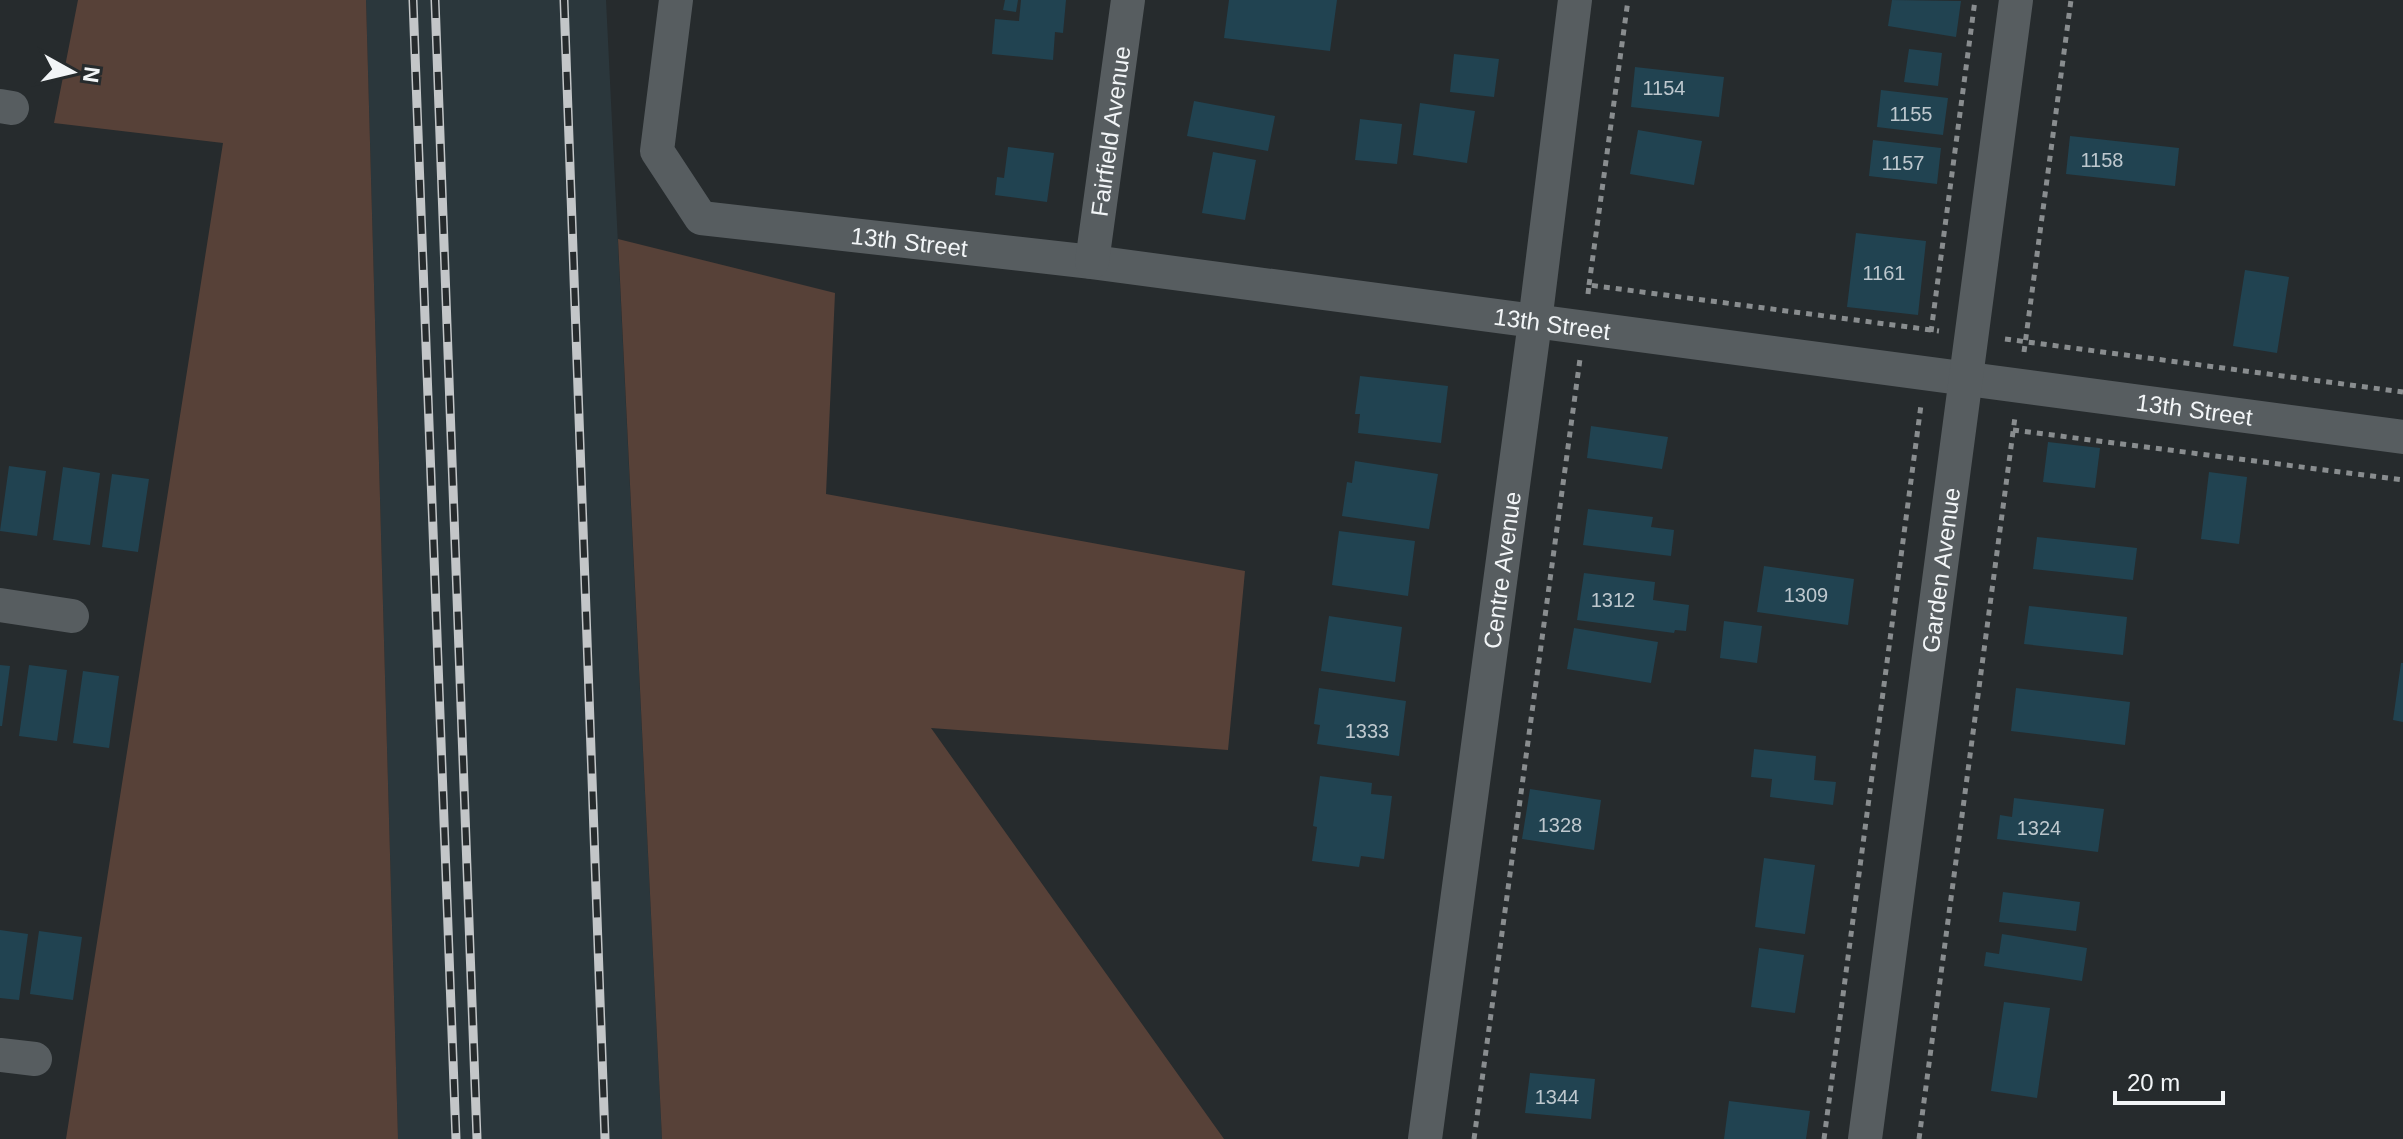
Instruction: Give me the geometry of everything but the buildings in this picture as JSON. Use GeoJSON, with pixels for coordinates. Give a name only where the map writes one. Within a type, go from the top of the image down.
{"type":"FeatureCollection","features":[{"type":"Feature","properties":{"kind":"street","name":"13th Street"},"geometry":{"type":"LineString","coordinates":[[676,0],[657,151],[701,218],[1092,262],[2403,437]]}},
{"type":"Feature","properties":{"kind":"street","name":"Fairfield Avenue"},"geometry":{"type":"LineString","coordinates":[[1092,262],[1128,0]]}},
{"type":"Feature","properties":{"kind":"street","name":"Centre Avenue"},"geometry":{"type":"LineString","coordinates":[[1425,1139],[1575,0]]}},
{"type":"Feature","properties":{"kind":"street","name":"Garden Avenue"},"geometry":{"type":"LineString","coordinates":[[1865,1139],[2016,0]]}},
{"type":"Feature","properties":{"kind":"street"},"geometry":{"type":"LineString","coordinates":[[0,605],[72,616]]}},
{"type":"Feature","properties":{"kind":"street"},"geometry":{"type":"LineString","coordinates":[[0,1055],[35,1059]]}},
{"type":"Feature","properties":{"kind":"path"},"geometry":{"type":"LineString","coordinates":[[1589,285],[1628,0]]}},
{"type":"Feature","properties":{"kind":"path"},"geometry":{"type":"LineString","coordinates":[[1824,1139],[1975,0]]}},
{"type":"Feature","properties":{"kind":"path"},"geometry":{"type":"LineString","coordinates":[[1919,1139],[2071,0]]}},
{"type":"Feature","properties":{"kind":"path"},"geometry":{"type":"LineString","coordinates":[[1474,1139],[1581,354]]}},
{"type":"Feature","properties":{"kind":"path"},"geometry":{"type":"LineString","coordinates":[[2013,430],[2403,480]]}},
{"type":"Feature","properties":{"kind":"shaded area"},"geometry":{"type":"Polygon","coordinates":[[[78,0],[366,0],[398,1139],[66,1139],[223,143],[54,123],[78,0]]]}},
{"type":"Feature","properties":{"kind":"shaded area"},"geometry":{"type":"Polygon","coordinates":[[[366,0],[606,0],[662,1139],[398,1139],[366,0]]]}},
{"type":"Feature","properties":{"kind":"shaded area"},"geometry":{"type":"Polygon","coordinates":[[[618,239],[835,293],[826,494],[1245,571],[1228,750],[931,728],[1224,1139],[662,1139],[618,239]]]}},
{"type":"Feature","properties":{"kind":"railway"},"geometry":{"type":"LineString","coordinates":[[413,0],[456,1139]]}},
{"type":"Feature","properties":{"kind":"railway"},"geometry":{"type":"LineString","coordinates":[[435,0],[477,1139]]}},
{"type":"Feature","properties":{"kind":"railway"},"geometry":{"type":"LineString","coordinates":[[564,0],[605,1139]]}}]}
